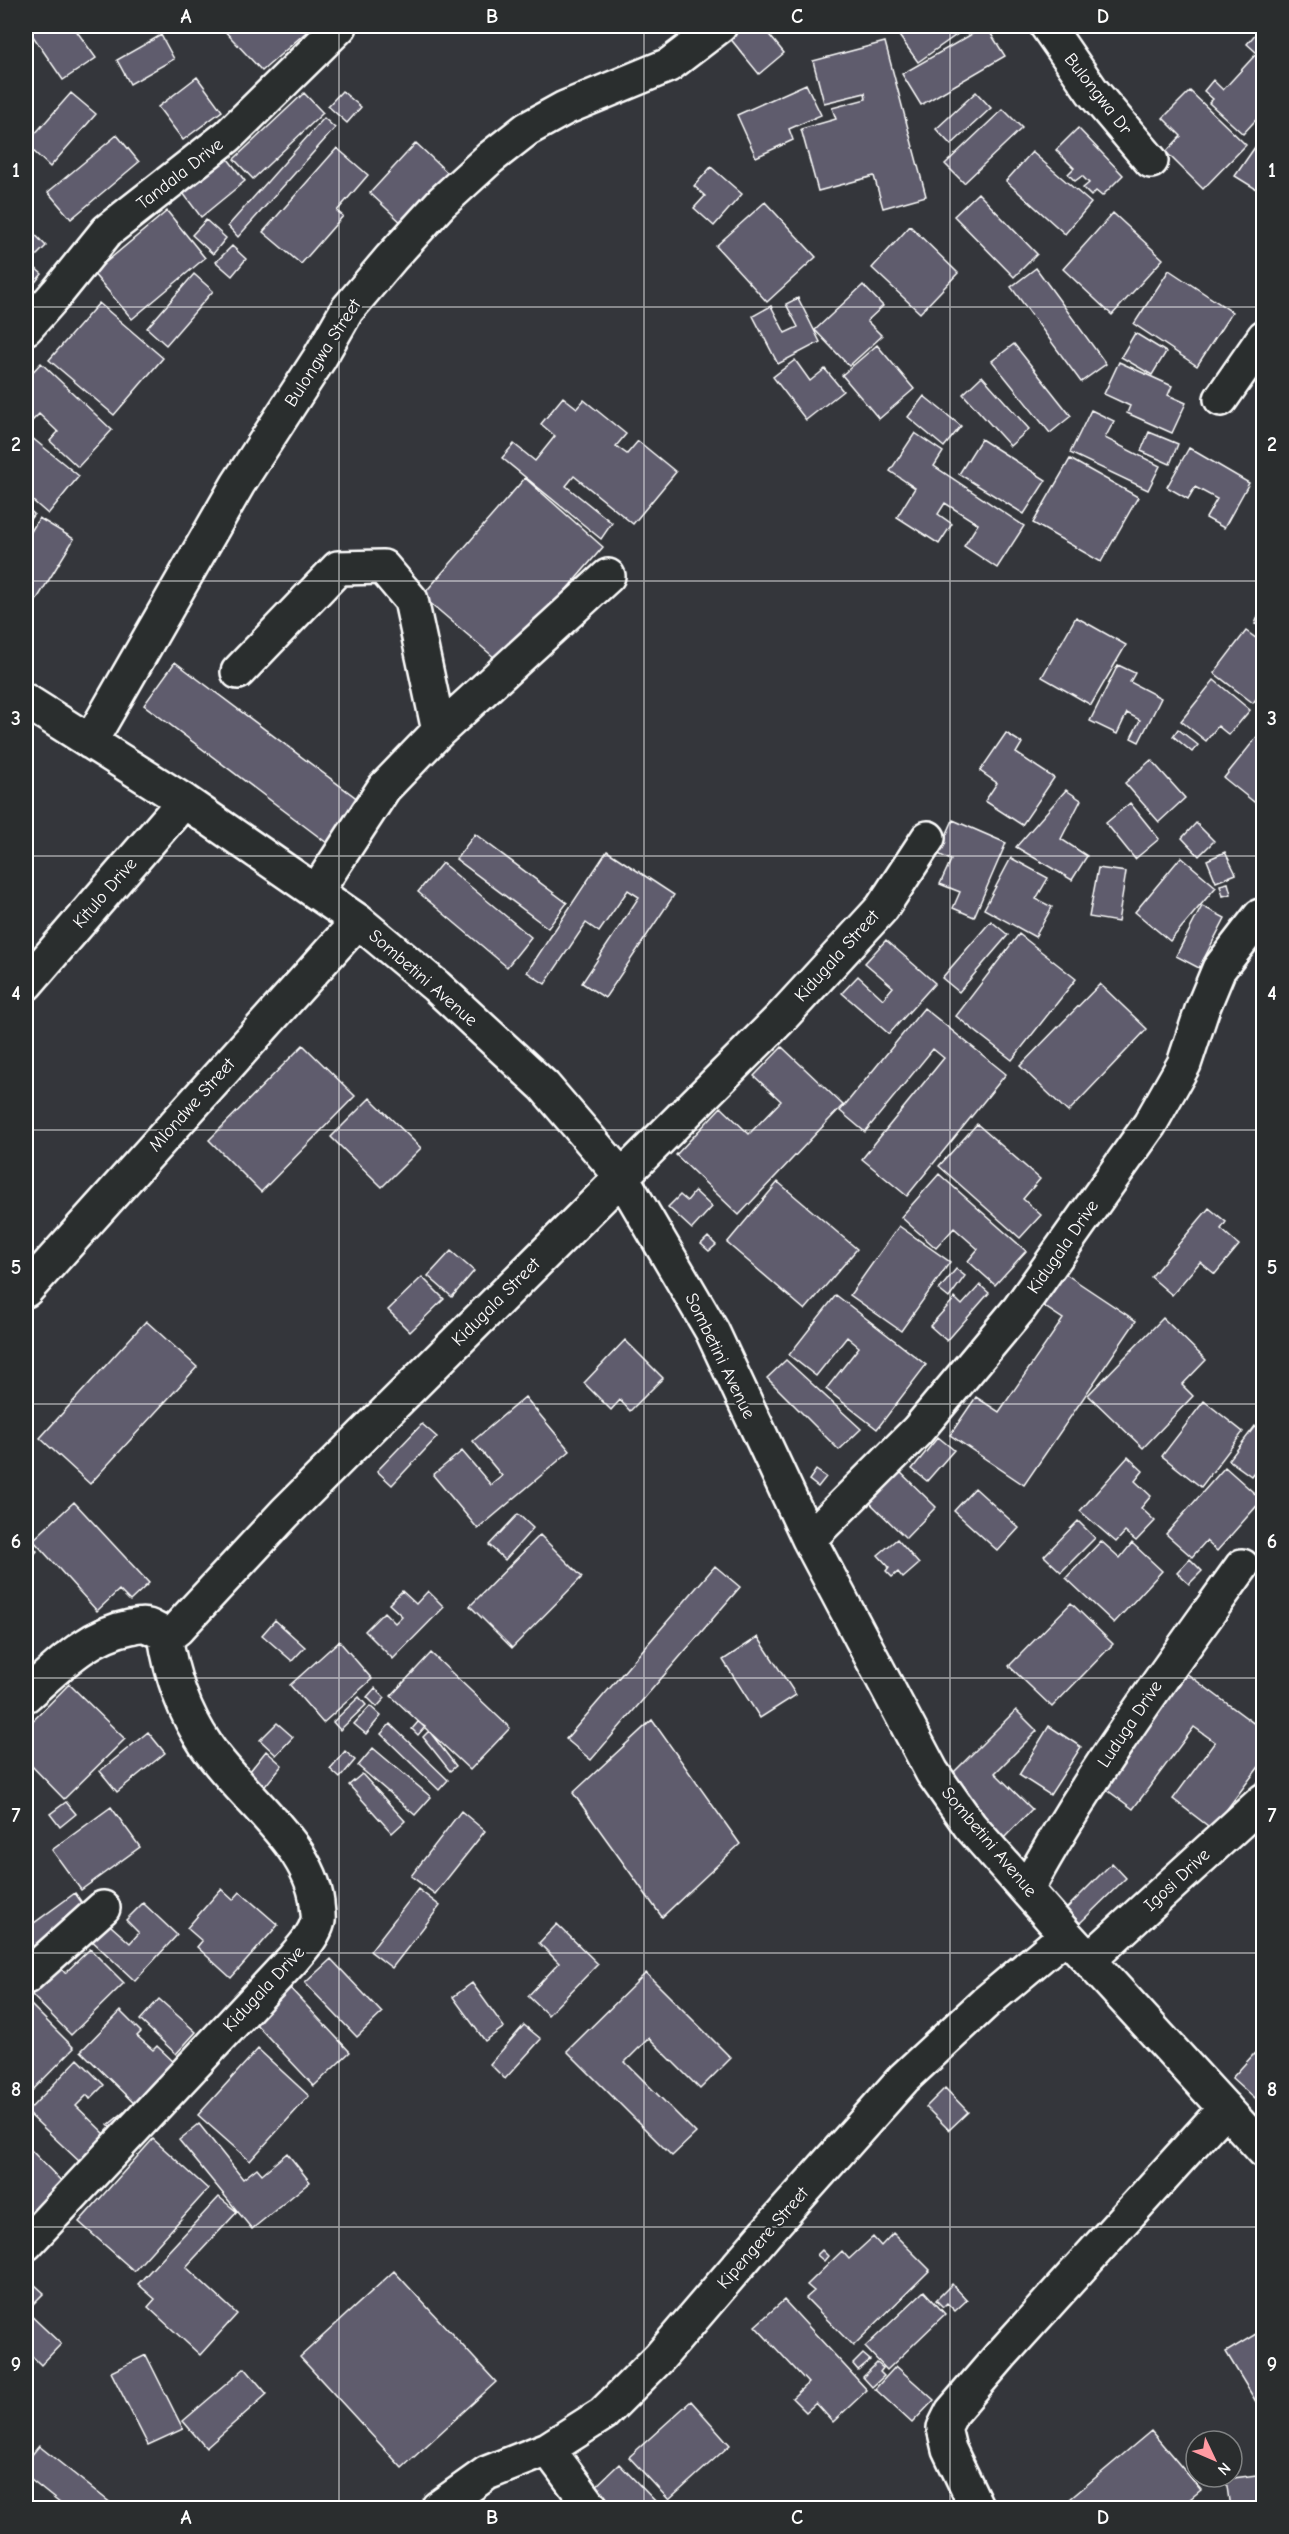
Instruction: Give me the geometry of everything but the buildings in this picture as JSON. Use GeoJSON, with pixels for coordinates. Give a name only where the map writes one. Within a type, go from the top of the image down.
{"type":"FeatureCollection","features":[{"type":"Feature","properties":{"kind":"street","name":"Tandala Drive"},"geometry":{"type":"LineString","coordinates":[[26,328],[107,231],[228,136],[340,26]]}},
{"type":"Feature","properties":{"kind":"street","name":"Bulongwa Street"},"geometry":{"type":"LineString","coordinates":[[90,742],[238,484],[319,359],[347,310],[391,258],[442,202],[482,165],[527,129],[565,108],[669,65],[720,26]]}},
{"type":"Feature","properties":{"kind":"street","name":"Bulongwa Dr"},"geometry":{"type":"LineString","coordinates":[[1047,26],[1092,91],[1151,161]]}},
{"type":"Feature","properties":{"kind":"street"},"geometry":{"type":"LineString","coordinates":[[1221,399],[1263,337]]}},
{"type":"Feature","properties":{"kind":"street"},"geometry":{"type":"LineString","coordinates":[[238,672],[338,568],[383,567],[411,600],[439,731]]}},
{"type":"Feature","properties":{"kind":"street"},"geometry":{"type":"LineString","coordinates":[[316,892],[384,788],[439,731],[608,576]]}},
{"type":"Feature","properties":{"kind":"street","name":"Sombetini Avenue"},"geometry":{"type":"LineString","coordinates":[[26,701],[184,801],[358,921],[436,986],[543,1086],[622,1177],[712,1331],[808,1539],[932,1772],[970,1826],[1263,2151]]}},
{"type":"Feature","properties":{"kind":"street","name":"Kitulo Drive"},"geometry":{"type":"LineString","coordinates":[[26,984],[184,801]]}},
{"type":"Feature","properties":{"kind":"street","name":"Kidugala Street"},"geometry":{"type":"LineString","coordinates":[[165,1635],[172,1634],[177,1629],[285,1514],[780,1019],[882,908],[928,838]]}},
{"type":"Feature","properties":{"kind":"street","name":"Kidugala Drive"},"geometry":{"type":"LineString","coordinates":[[808,1539],[917,1431],[1019,1309],[1150,1124],[1184,1064],[1219,969],[1260,916]]}},
{"type":"Feature","properties":{"kind":"street","name":"Mlondwe Street"},"geometry":{"type":"LineString","coordinates":[[26,1290],[358,921]]}},
{"type":"Feature","properties":{"kind":"street","name":"Luduga Drive"},"geometry":{"type":"LineString","coordinates":[[1027,1889],[1054,1840],[1135,1716],[1242,1566]]}},
{"type":"Feature","properties":{"kind":"street"},"geometry":{"type":"LineString","coordinates":[[26,1695],[87,1642],[112,1631],[146,1625],[165,1635]]}},
{"type":"Feature","properties":{"kind":"street","name":"Kidugala Drive"},"geometry":{"type":"LineString","coordinates":[[26,2244],[293,1959],[309,1940],[318,1920],[315,1889],[304,1861],[206,1746],[182,1703],[169,1661],[165,1635]]}},
{"type":"Feature","properties":{"kind":"street","name":"Igosi Drive"},"geometry":{"type":"LineString","coordinates":[[1090,1959],[1263,1800]]}},
{"type":"Feature","properties":{"kind":"street"},"geometry":{"type":"LineString","coordinates":[[26,1977],[103,1908]]}},
{"type":"Feature","properties":{"kind":"street","name":"Kipengere Street"},"geometry":{"type":"LineString","coordinates":[[438,2508],[487,2474],[548,2449],[603,2414],[659,2358],[766,2233],[904,2079],[985,2002],[1066,1935]]}},
{"type":"Feature","properties":{"kind":"street"},"geometry":{"type":"LineString","coordinates":[[977,2508],[949,2449],[944,2428],[952,2412],[1226,2108]]}},
{"type":"Feature","properties":{"kind":"street"},"geometry":{"type":"LineString","coordinates":[[548,2449],[592,2508]]}}]}
